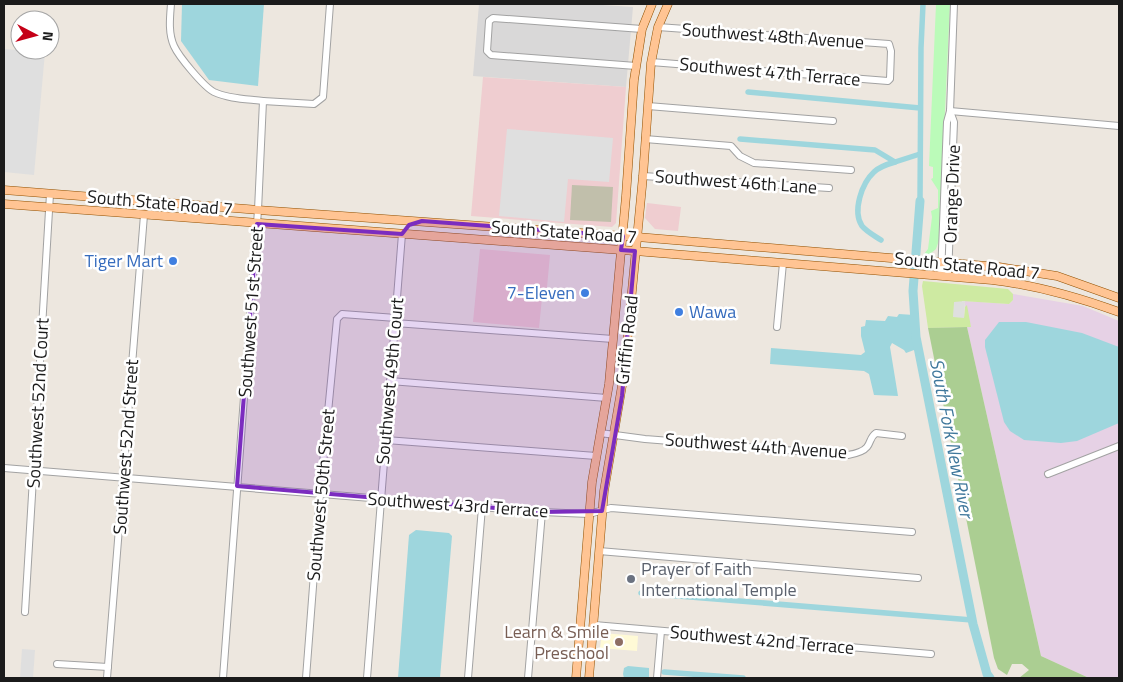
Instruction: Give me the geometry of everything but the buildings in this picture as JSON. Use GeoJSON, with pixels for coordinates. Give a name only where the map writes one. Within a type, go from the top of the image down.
{"type":"FeatureCollection","features":[{"type":"Feature","properties":{"kind":"main road","name":"Griffin Road"},"geometry":{"type":"LineString","coordinates":[[576,678],[589,514],[596,456],[607,398],[622,250],[636,66],[642,29],[652,4]]}},
{"type":"Feature","properties":{"kind":"main road","name":"Griffin Road"},"geometry":{"type":"LineString","coordinates":[[589,678],[602,511],[608,464],[624,374],[643,176],[651,62],[658,27],[668,4]]}},
{"type":"Feature","properties":{"kind":"main road","name":"South State Road 7"},"geometry":{"type":"LineString","coordinates":[[4,190],[637,237],[927,261],[1037,272],[1074,281],[1116,297]]}},
{"type":"Feature","properties":{"kind":"main road","name":"South State Road 7"},"geometry":{"type":"LineString","coordinates":[[4,204],[635,251],[1017,283],[1087,300],[1119,312]]}},
{"type":"Feature","properties":{"kind":"main road"},"geometry":{"type":"LineString","coordinates":[[384,233],[395,228],[402,220]]}},
{"type":"Feature","properties":{"kind":"main road"},"geometry":{"type":"LineString","coordinates":[[402,234],[410,226],[422,221]]}},
{"type":"Feature","properties":{"kind":"main road"},"geometry":{"type":"LineString","coordinates":[[783,263],[792,255],[807,251]]}},
{"type":"Feature","properties":{"kind":"main road"},"geometry":{"type":"LineString","coordinates":[[1087,300],[1103,300],[1116,297]]}},
{"type":"Feature","properties":{"kind":"street"},"geometry":{"type":"LineString","coordinates":[[171,4],[170,25],[174,46],[192,71],[212,91],[225,96],[263,101],[314,104],[323,97],[330,4]]}},
{"type":"Feature","properties":{"kind":"street","name":"Orange Drive"},"geometry":{"type":"LineString","coordinates":[[945,263],[944,180],[946,122],[950,111],[954,4]]}},
{"type":"Feature","properties":{"kind":"street"},"geometry":{"type":"LineString","coordinates":[[636,66],[491,54],[488,51],[490,21],[493,18],[642,29]]}},
{"type":"Feature","properties":{"kind":"street","name":"Southwest 48th Avenue"},"geometry":{"type":"LineString","coordinates":[[658,27],[889,44],[891,67],[890,79],[888,81]]}},
{"type":"Feature","properties":{"kind":"street","name":"Southwest 47th Terrace"},"geometry":{"type":"LineString","coordinates":[[651,62],[888,81]]}},
{"type":"Feature","properties":{"kind":"street","name":"Southwest 51st Street"},"geometry":{"type":"LineString","coordinates":[[223,678],[258,210],[263,101]]}},
{"type":"Feature","properties":{"kind":"street"},"geometry":{"type":"LineString","coordinates":[[648,106],[833,121]]}},
{"type":"Feature","properties":{"kind":"street"},"geometry":{"type":"LineString","coordinates":[[950,111],[1119,126]]}},
{"type":"Feature","properties":{"kind":"street","name":"Orange Drive"},"geometry":{"type":"LineString","coordinates":[[944,276],[952,192],[954,122],[950,111]]}},
{"type":"Feature","properties":{"kind":"street"},"geometry":{"type":"LineString","coordinates":[[645,139],[731,146],[740,156],[754,163],[851,170]]}},
{"type":"Feature","properties":{"kind":"street","name":"Southwest 46th Lane"},"geometry":{"type":"LineString","coordinates":[[643,176],[829,188]]}},
{"type":"Feature","properties":{"kind":"street"},"geometry":{"type":"LineString","coordinates":[[944,180],[952,192]]}},
{"type":"Feature","properties":{"kind":"street","name":"Southwest 52nd Court"},"geometry":{"type":"LineString","coordinates":[[25,612],[50,194]]}},
{"type":"Feature","properties":{"kind":"street","name":"Southwest 52nd Street"},"geometry":{"type":"LineString","coordinates":[[107,678],[144,215]]}},
{"type":"Feature","properties":{"kind":"street","name":"Southwest 49th Court"},"geometry":{"type":"LineString","coordinates":[[367,678],[402,234]]}},
{"type":"Feature","properties":{"kind":"street"},"geometry":{"type":"LineString","coordinates":[[777,327],[783,263]]}},
{"type":"Feature","properties":{"kind":"street","name":"Southwest 50th Street"},"geometry":{"type":"LineString","coordinates":[[306,678],[320,495],[337,319],[342,314],[395,320]]}},
{"type":"Feature","properties":{"kind":"street"},"geometry":{"type":"LineString","coordinates":[[395,320],[613,339]]}},
{"type":"Feature","properties":{"kind":"street"},"geometry":{"type":"LineString","coordinates":[[390,381],[607,398]]}},
{"type":"Feature","properties":{"kind":"street","name":"Southwest 44th Avenue"},"geometry":{"type":"LineString","coordinates":[[600,433],[645,439],[848,455],[867,447],[871,437],[876,433],[902,436]]}},
{"type":"Feature","properties":{"kind":"street"},"geometry":{"type":"LineString","coordinates":[[386,440],[596,456]]}},
{"type":"Feature","properties":{"kind":"street"},"geometry":{"type":"LineString","coordinates":[[1048,474],[1119,446]]}},
{"type":"Feature","properties":{"kind":"street","name":"Southwest 43rd Terrace"},"geometry":{"type":"LineString","coordinates":[[4,468],[542,512],[589,514],[611,508],[912,532]]}},
{"type":"Feature","properties":{"kind":"street"},"geometry":{"type":"LineString","coordinates":[[468,678],[482,507]]}},
{"type":"Feature","properties":{"kind":"street"},"geometry":{"type":"LineString","coordinates":[[528,678],[542,512]]}},
{"type":"Feature","properties":{"kind":"street"},"geometry":{"type":"LineString","coordinates":[[600,551],[918,578]]}},
{"type":"Feature","properties":{"kind":"street","name":"Southwest 42nd Terrace"},"geometry":{"type":"LineString","coordinates":[[594,625],[931,654]]}},
{"type":"Feature","properties":{"kind":"street"},"geometry":{"type":"LineString","coordinates":[[658,678],[661,631]]}},
{"type":"Feature","properties":{"kind":"street"},"geometry":{"type":"LineString","coordinates":[[57,664],[108,667]]}},
{"type":"Feature","properties":{"kind":"highlighted area"},"geometry":{"type":"Polygon","coordinates":[[[422,221],[623,236],[621,250],[635,251],[622,396],[602,511],[542,512],[237,486],[257,224],[402,234],[409,225],[422,221]]]}},
{"type":"Feature","properties":{"kind":"shaded area"},"geometry":{"type":"Polygon","coordinates":[[[479,4],[587,4],[633,7],[626,87],[473,76],[479,4]]]}},
{"type":"Feature","properties":{"kind":"shaded area"},"geometry":{"type":"Polygon","coordinates":[[[4,49],[10,49],[10,60],[44,60],[34,175],[4,172],[4,49]]]}},
{"type":"Feature","properties":{"kind":"shaded area"},"geometry":{"type":"Polygon","coordinates":[[[483,77],[626,87],[616,223],[612,227],[471,216],[483,77]]]}},
{"type":"Feature","properties":{"kind":"shaded area"},"geometry":{"type":"Polygon","coordinates":[[[507,129],[613,138],[609,182],[568,179],[564,222],[499,216],[507,129]]]}},
{"type":"Feature","properties":{"kind":"shaded area"},"geometry":{"type":"Polygon","coordinates":[[[572,185],[613,187],[611,222],[570,220],[572,185]]]}},
{"type":"Feature","properties":{"kind":"shaded area"},"geometry":{"type":"Polygon","coordinates":[[[647,203],[681,207],[678,231],[655,229],[645,218],[647,203]]]}},
{"type":"Feature","properties":{"kind":"shaded area"},"geometry":{"type":"Polygon","coordinates":[[[480,249],[550,255],[546,298],[542,298],[539,328],[473,322],[480,249]]]}},
{"type":"Feature","properties":{"kind":"shaded area"},"geometry":{"type":"Polygon","coordinates":[[[1013,294],[1083,306],[1119,321],[1119,678],[1089,678],[1041,656],[967,327],[971,327],[965,301],[1009,304],[1013,300],[1013,294]]]}},
{"type":"Feature","properties":{"kind":"shaded area"},"geometry":{"type":"Polygon","coordinates":[[[965,301],[964,318],[953,317],[954,302],[965,301]]]}},
{"type":"Feature","properties":{"kind":"shaded area","name":"Learn & Smile Preschool"},"geometry":{"type":"Polygon","coordinates":[[[602,633],[638,636],[637,651],[600,648],[602,633]]]}},
{"type":"Feature","properties":{"kind":"shaded area"},"geometry":{"type":"Polygon","coordinates":[[[22,649],[35,650],[33,678],[20,678],[22,649]]]}},
{"type":"Feature","properties":{"kind":"green space"},"geometry":{"type":"Polygon","coordinates":[[[936,4],[950,4],[939,240],[936,249],[930,254],[924,254],[928,249],[931,211],[938,208],[938,190],[931,179],[933,178],[933,167],[929,166],[936,4]]]}},
{"type":"Feature","properties":{"kind":"green space"},"geometry":{"type":"Polygon","coordinates":[[[923,281],[1008,289],[1013,294],[1013,300],[1009,304],[962,301],[964,318],[967,305],[971,327],[928,328],[922,286],[923,281]]]}},
{"type":"Feature","properties":{"kind":"green space"},"geometry":{"type":"Polygon","coordinates":[[[967,327],[1041,656],[1089,678],[1019,678],[1029,670],[1022,664],[1012,664],[1007,675],[998,669],[994,658],[928,328],[967,327]]]}},
{"type":"Feature","properties":{"kind":"water"},"geometry":{"type":"Polygon","coordinates":[[[182,4],[264,4],[258,86],[209,80],[181,41],[182,4]]]}},
{"type":"Feature","properties":{"kind":"water"},"geometry":{"type":"Polygon","coordinates":[[[899,314],[914,315],[916,337],[914,350],[906,353],[892,343],[890,347],[898,396],[874,395],[869,374],[864,371],[770,364],[771,348],[861,355],[865,352],[861,327],[865,326],[866,320],[885,321],[888,316],[897,317],[899,314]]]}},
{"type":"Feature","properties":{"kind":"water"},"geometry":{"type":"Polygon","coordinates":[[[999,322],[1026,322],[1082,333],[1119,347],[1119,423],[1077,441],[1061,443],[1024,440],[1010,431],[1004,422],[985,347],[985,340],[999,322]]]}},
{"type":"Feature","properties":{"kind":"water"},"geometry":{"type":"Polygon","coordinates":[[[416,530],[449,533],[452,536],[440,678],[398,678],[409,535],[416,530]]]}},
{"type":"Feature","properties":{"kind":"water"},"geometry":{"type":"Polygon","coordinates":[[[628,666],[649,668],[649,678],[624,678],[624,668],[628,666]]]}},
{"type":"Feature","properties":{"kind":"waterway"},"geometry":{"type":"LineString","coordinates":[[920,201],[923,4]]}},
{"type":"Feature","properties":{"kind":"waterway"},"geometry":{"type":"LineString","coordinates":[[748,92],[920,108]]}},
{"type":"Feature","properties":{"kind":"waterway"},"geometry":{"type":"LineString","coordinates":[[740,139],[875,150],[895,162],[920,154]]}},
{"type":"Feature","properties":{"kind":"waterway"},"geometry":{"type":"LineString","coordinates":[[881,240],[862,226],[859,220],[858,205],[862,190],[874,172],[895,162]]}},
{"type":"Feature","properties":{"kind":"waterway","name":"South Fork New River"},"geometry":{"type":"LineString","coordinates":[[920,201],[913,291],[916,337],[973,624],[987,674],[990,678]]}},
{"type":"Feature","properties":{"kind":"waterway"},"geometry":{"type":"LineString","coordinates":[[641,593],[972,620]]}},
{"type":"Feature","properties":{"kind":"waterway"},"geometry":{"type":"LineString","coordinates":[[664,672],[743,678]]}},
{"type":"Feature","properties":{"kind":"place","name":"Tiger Mart"},"geometry":{"type":"Point","coordinates":[173,261]}},
{"type":"Feature","properties":{"kind":"place","name":"7-Eleven"},"geometry":{"type":"Point","coordinates":[585,293]}},
{"type":"Feature","properties":{"kind":"place","name":"Wawa"},"geometry":{"type":"Point","coordinates":[679,312]}},
{"type":"Feature","properties":{"kind":"place","name":"Prayer of Faith International Temple"},"geometry":{"type":"Point","coordinates":[631,579]}},
{"type":"Feature","properties":{"kind":"place","name":"Learn & Smile Preschool"},"geometry":{"type":"Point","coordinates":[619,642]}}]}
